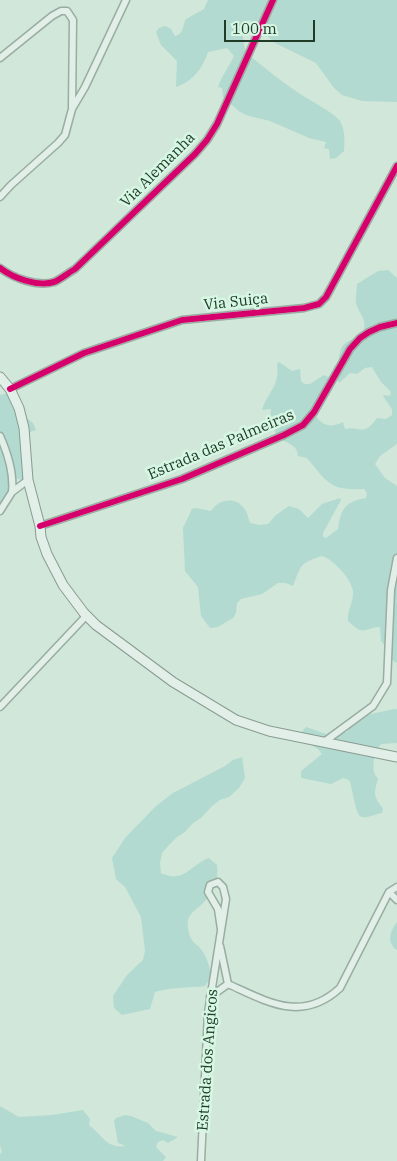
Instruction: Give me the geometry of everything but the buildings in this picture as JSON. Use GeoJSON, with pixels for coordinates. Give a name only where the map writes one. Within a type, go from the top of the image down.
{"type":"FeatureCollection","features":[{"type":"Feature","properties":{"kind":"main road"},"geometry":{"type":"LineString","coordinates":[[0,377],[10,389],[19,408],[24,428],[28,480],[41,537],[54,570],[73,599],[87,615],[110,636],[173,682],[228,716],[252,726],[397,757]]}},
{"type":"Feature","properties":{"kind":"street"},"geometry":{"type":"LineString","coordinates":[[72,109],[85,87],[126,0]]}},
{"type":"Feature","properties":{"kind":"street","name":"Via Alemanha"},"geometry":{"type":"LineString","coordinates":[[0,268],[30,282],[44,284],[56,281],[75,269],[195,154],[217,124],[273,0]]}},
{"type":"Feature","properties":{"kind":"street"},"geometry":{"type":"LineString","coordinates":[[0,58],[52,16],[61,11],[67,11],[73,20],[72,109],[65,135],[0,197]]}},
{"type":"Feature","properties":{"kind":"street","name":"Via Suiça"},"geometry":{"type":"LineString","coordinates":[[10,389],[84,353],[182,320],[304,308],[319,304],[326,297],[397,166]]}},
{"type":"Feature","properties":{"kind":"street","name":"Estrada das Palmeiras"},"geometry":{"type":"LineString","coordinates":[[40,526],[182,479],[303,425],[314,412],[350,348],[369,332],[397,323]]}},
{"type":"Feature","properties":{"kind":"street"},"geometry":{"type":"LineString","coordinates":[[0,436],[7,452],[14,481],[12,492]]}},
{"type":"Feature","properties":{"kind":"street"},"geometry":{"type":"LineString","coordinates":[[0,511],[12,492],[28,480]]}},
{"type":"Feature","properties":{"kind":"street"},"geometry":{"type":"LineString","coordinates":[[324,742],[373,706],[386,684],[390,590],[397,558]]}},
{"type":"Feature","properties":{"kind":"street"},"geometry":{"type":"LineString","coordinates":[[0,707],[87,615]]}},
{"type":"Feature","properties":{"kind":"street","name":"Estrada dos Angicos"},"geometry":{"type":"LineString","coordinates":[[201,1161],[210,997],[226,899],[224,887],[218,882],[210,885],[208,892],[218,909],[221,929]]}},
{"type":"Feature","properties":{"kind":"street"},"geometry":{"type":"LineString","coordinates":[[228,984],[270,1004],[296,1007],[320,1003],[340,988],[389,892],[397,887]]}},
{"type":"Feature","properties":{"kind":"street"},"geometry":{"type":"LineString","coordinates":[[389,892],[397,900]]}},
{"type":"Feature","properties":{"kind":"street"},"geometry":{"type":"LineString","coordinates":[[219,942],[228,984]]}},
{"type":"Feature","properties":{"kind":"street"},"geometry":{"type":"LineString","coordinates":[[210,997],[228,984]]}},
{"type":"Feature","properties":{"kind":"shaded area"},"geometry":{"type":"Polygon","coordinates":[[[208,0],[397,0],[397,102],[362,101],[342,95],[334,88],[316,63],[275,43],[250,20],[241,23],[247,54],[290,87],[340,121],[344,132],[344,151],[336,158],[330,159],[329,149],[324,148],[326,142],[309,138],[270,121],[240,112],[223,97],[222,88],[218,87],[234,56],[227,48],[208,52],[196,74],[187,82],[176,87],[177,61],[161,45],[156,32],[159,28],[165,26],[171,29],[175,36],[178,35],[182,31],[186,19],[204,9],[208,0]]]}},
{"type":"Feature","properties":{"kind":"shaded area"},"geometry":{"type":"Polygon","coordinates":[[[388,270],[397,278],[397,444],[380,456],[375,464],[385,478],[397,486],[397,663],[386,657],[387,648],[381,641],[380,627],[361,630],[348,621],[353,594],[350,583],[332,561],[322,556],[302,566],[293,586],[286,583],[278,583],[262,594],[241,599],[237,603],[236,613],[233,618],[218,627],[210,628],[201,616],[198,587],[185,571],[183,528],[192,509],[211,511],[222,502],[235,501],[244,509],[250,523],[259,525],[268,524],[276,515],[289,506],[299,509],[308,518],[322,504],[340,498],[341,500],[323,533],[323,537],[326,538],[338,529],[345,507],[366,498],[367,493],[364,489],[336,486],[325,479],[307,458],[298,456],[294,446],[282,440],[277,434],[272,424],[271,409],[262,410],[275,384],[277,364],[279,362],[292,371],[300,369],[301,381],[304,384],[310,384],[324,375],[328,377],[329,381],[315,414],[324,424],[331,426],[343,422],[345,429],[365,429],[377,418],[386,419],[392,415],[392,409],[383,396],[390,396],[391,392],[381,382],[372,367],[365,368],[357,374],[350,373],[339,383],[338,381],[341,349],[346,343],[362,332],[365,325],[356,303],[357,284],[378,271],[388,270]]]}},
{"type":"Feature","properties":{"kind":"shaded area"},"geometry":{"type":"Polygon","coordinates":[[[9,393],[23,415],[33,423],[36,430],[28,433],[24,479],[15,478],[5,500],[0,503],[0,395],[9,393]]]}},
{"type":"Feature","properties":{"kind":"shaded area"},"geometry":{"type":"Polygon","coordinates":[[[397,709],[397,743],[381,744],[376,749],[374,761],[374,773],[378,779],[375,794],[377,801],[383,808],[382,813],[367,817],[360,815],[349,780],[343,778],[331,784],[301,778],[301,771],[322,754],[318,749],[299,738],[306,727],[326,734],[340,734],[347,732],[354,723],[367,715],[397,709]]]}},
{"type":"Feature","properties":{"kind":"shaded area"},"geometry":{"type":"Polygon","coordinates":[[[242,757],[245,778],[239,788],[229,797],[220,800],[212,806],[202,817],[177,837],[162,853],[160,863],[161,873],[169,876],[181,875],[209,858],[217,865],[217,877],[212,892],[191,914],[188,923],[188,931],[194,943],[206,958],[211,977],[205,986],[173,988],[155,992],[150,1009],[122,1015],[114,1008],[113,996],[127,975],[143,960],[145,951],[141,917],[125,887],[116,879],[112,858],[125,838],[156,806],[173,793],[233,760],[242,757]]]}},
{"type":"Feature","properties":{"kind":"shaded area"},"geometry":{"type":"Polygon","coordinates":[[[397,922],[397,950],[391,944],[390,937],[392,929],[397,922]]]}},
{"type":"Feature","properties":{"kind":"shaded area"},"geometry":{"type":"Polygon","coordinates":[[[0,1106],[19,1117],[52,1115],[83,1110],[90,1119],[89,1125],[114,1146],[126,1146],[118,1143],[114,1121],[116,1118],[125,1115],[148,1123],[156,1131],[178,1137],[168,1143],[163,1140],[158,1142],[156,1147],[166,1157],[163,1161],[0,1161],[0,1154],[2,1152],[0,1145],[0,1106]]]}},
{"type":"Feature","properties":{"kind":"cycle path"},"geometry":{"type":"LineString","coordinates":[[0,268],[18,278],[33,282],[54,282],[75,269],[195,154],[217,124],[273,0]]}},
{"type":"Feature","properties":{"kind":"cycle path"},"geometry":{"type":"LineString","coordinates":[[10,389],[84,353],[182,320],[304,308],[319,304],[326,297],[397,166]]}},
{"type":"Feature","properties":{"kind":"cycle path"},"geometry":{"type":"LineString","coordinates":[[40,526],[182,479],[303,425],[314,412],[350,349],[360,338],[380,327],[397,323]]}}]}
